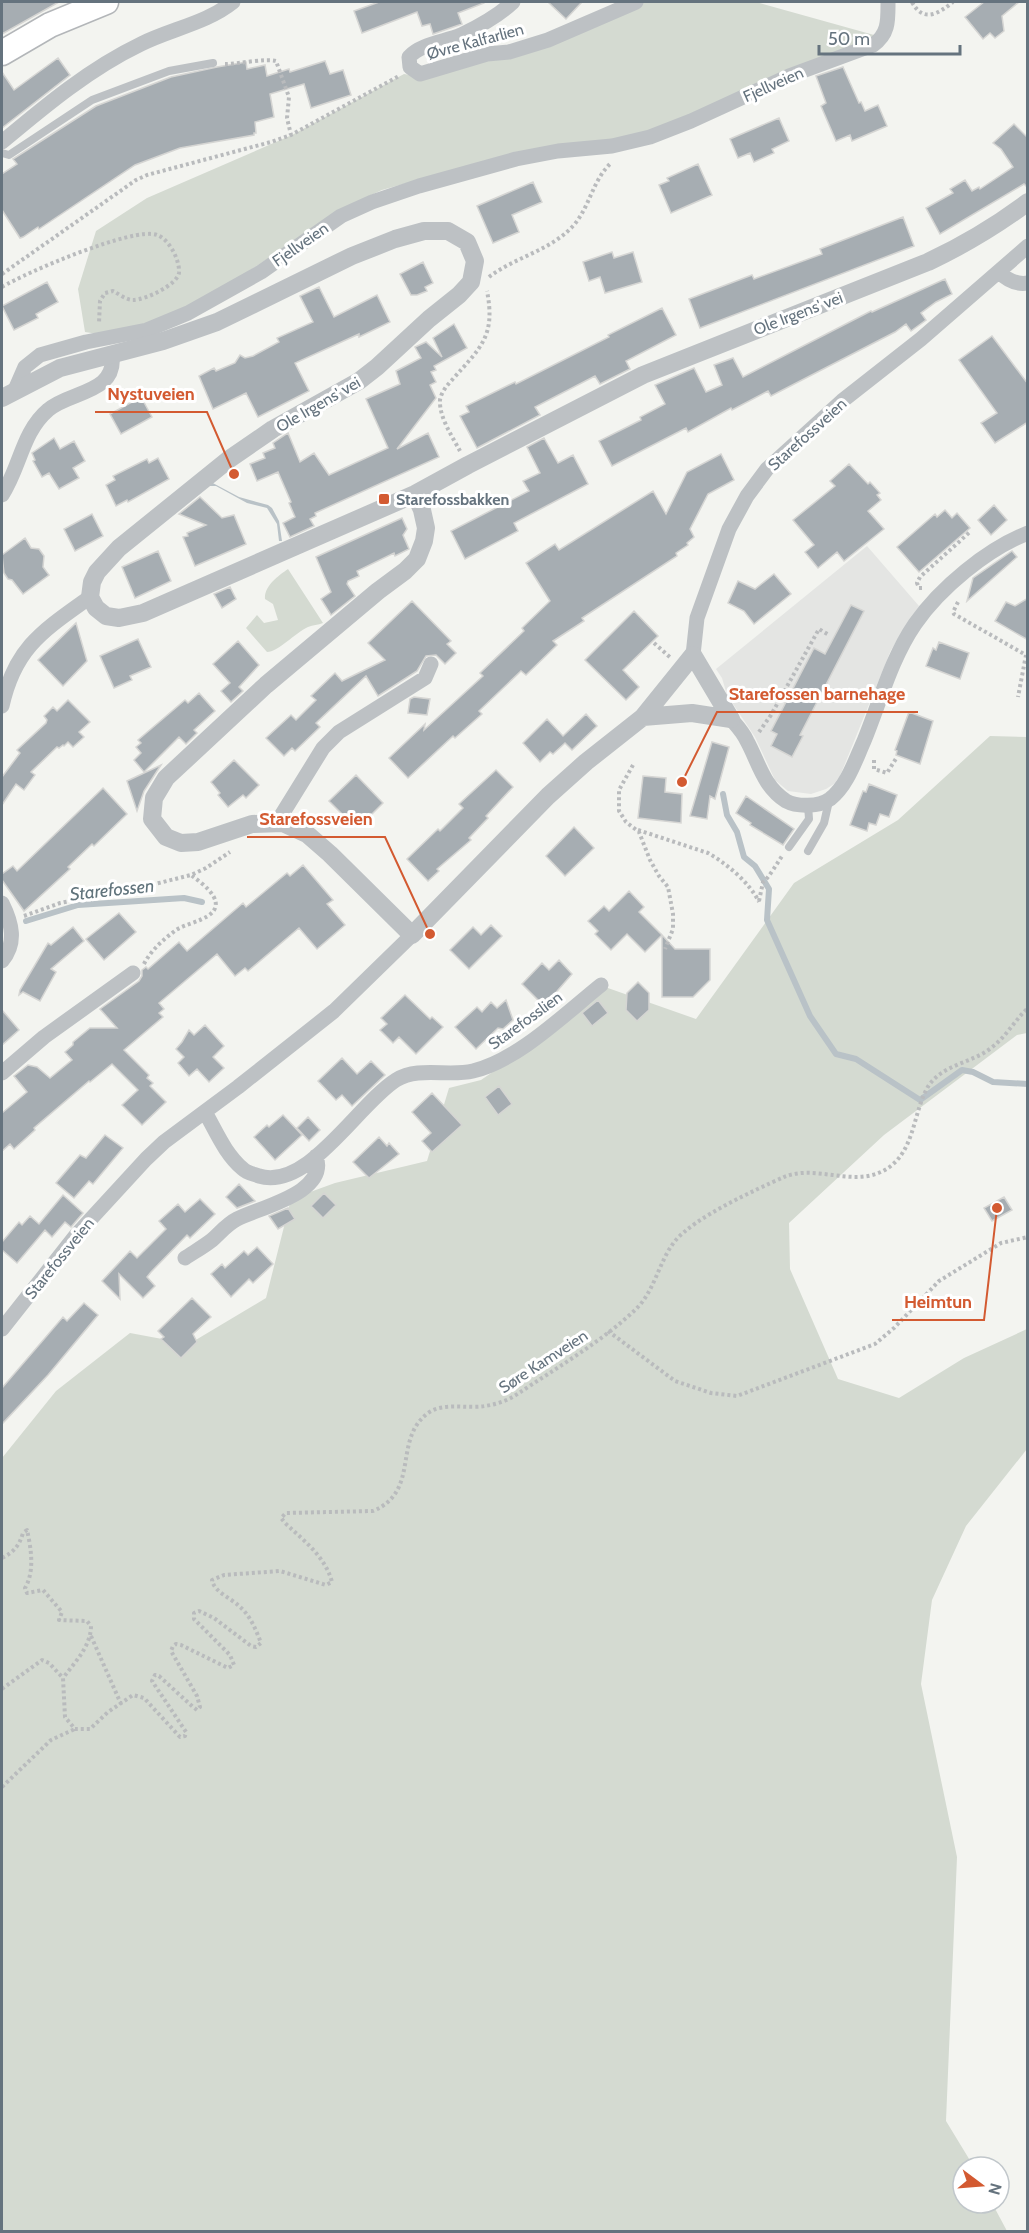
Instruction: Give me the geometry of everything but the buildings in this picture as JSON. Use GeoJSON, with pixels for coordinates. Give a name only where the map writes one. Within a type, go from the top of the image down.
{"type":"FeatureCollection","features":[{"type":"Feature","properties":{"kind":"main road"},"geometry":{"type":"LineString","coordinates":[[2,53],[50,25],[106,2]]}},
{"type":"Feature","properties":{"kind":"street"},"geometry":{"type":"LineString","coordinates":[[2,142],[56,97],[96,68],[140,44],[218,12],[233,2]]}},
{"type":"Feature","properties":{"kind":"street","name":"Øvre Kalfarlien"},"geometry":{"type":"LineString","coordinates":[[513,2],[501,13],[480,25],[414,51],[409,57],[410,67],[420,74],[487,54],[509,52],[583,27],[636,2]]}},
{"type":"Feature","properties":{"kind":"street","name":"Fjellveien"},"geometry":{"type":"LineString","coordinates":[[8,394],[25,367],[40,355],[147,330],[188,313],[261,272],[341,216],[372,202],[419,186],[516,159],[558,151],[627,143],[691,121],[789,76],[873,45],[886,33],[888,2]]}},
{"type":"Feature","properties":{"kind":"street","name":"Ole Irgens' vei"},"geometry":{"type":"LineString","coordinates":[[8,394],[60,368],[164,341],[217,322],[352,256],[395,238],[424,231],[448,231],[467,242],[475,261],[471,282],[459,296],[429,319],[377,367],[343,392],[273,429],[173,503],[119,548],[97,572],[92,582],[90,597],[96,608],[106,616],[119,618],[143,613],[199,586],[415,494],[606,393],[670,363],[928,262],[982,234],[1028,202]]}},
{"type":"Feature","properties":{"kind":"street","name":"Starefossveien"},"geometry":{"type":"LineString","coordinates":[[2,1329],[64,1249],[125,1180],[164,1142],[206,1112],[334,1011],[548,796],[586,762],[644,717],[693,655],[697,618],[729,529],[747,496],[767,469],[842,401],[921,339],[1028,246]]}},
{"type":"Feature","properties":{"kind":"street"},"geometry":{"type":"LineString","coordinates":[[999,272],[1010,281],[1019,284],[1028,283]]}},
{"type":"Feature","properties":{"kind":"street"},"geometry":{"type":"LineString","coordinates":[[2,495],[12,477],[29,432],[39,419],[58,402],[99,385],[109,375],[113,366],[112,355]]}},
{"type":"Feature","properties":{"kind":"street"},"geometry":{"type":"LineString","coordinates":[[412,935],[307,834],[283,823],[252,824],[198,842],[181,843],[166,837],[152,819],[154,798],[166,778],[266,685],[417,559],[426,528],[415,494]]}},
{"type":"Feature","properties":{"kind":"street"},"geometry":{"type":"LineString","coordinates":[[693,655],[731,719],[742,732],[766,784],[776,794],[796,805],[828,801],[851,771],[897,656],[916,624],[935,599],[957,578],[1005,542],[1028,533]]}},
{"type":"Feature","properties":{"kind":"street"},"geometry":{"type":"LineString","coordinates":[[2,706],[10,676],[28,646],[90,597]]}},
{"type":"Feature","properties":{"kind":"street"},"geometry":{"type":"LineString","coordinates":[[276,824],[322,748],[339,732],[425,678],[431,664]]}},
{"type":"Feature","properties":{"kind":"street"},"geometry":{"type":"LineString","coordinates":[[644,717],[692,713],[731,719]]}},
{"type":"Feature","properties":{"kind":"street"},"geometry":{"type":"LineString","coordinates":[[2,961],[12,942],[12,926],[4,907]]}},
{"type":"Feature","properties":{"kind":"street"},"geometry":{"type":"LineString","coordinates":[[2,1073],[44,1037],[134,973]]}},
{"type":"Feature","properties":{"kind":"street","name":"Starefosslien"},"geometry":{"type":"LineString","coordinates":[[206,1112],[230,1156],[245,1171],[265,1178],[284,1176],[304,1167],[372,1100],[397,1080],[423,1072],[456,1073],[491,1065],[522,1047],[601,985]]}},
{"type":"Feature","properties":{"kind":"street"},"geometry":{"type":"LineString","coordinates":[[185,1258],[237,1219],[291,1197],[306,1187],[318,1173],[319,1164],[316,1156]]}},
{"type":"Feature","properties":{"kind":"lane"},"geometry":{"type":"LineString","coordinates":[[2,153],[9,155],[92,100],[169,71],[213,63]]}},
{"type":"Feature","properties":{"kind":"lane"},"geometry":{"type":"LineString","coordinates":[[808,851],[824,823],[828,801]]}},
{"type":"Feature","properties":{"kind":"lane"},"geometry":{"type":"LineString","coordinates":[[789,847],[809,819],[808,805]]}},
{"type":"Feature","properties":{"kind":"path"},"geometry":{"type":"LineString","coordinates":[[912,2],[916,10],[926,15],[937,13],[953,2]]}},
{"type":"Feature","properties":{"kind":"path"},"geometry":{"type":"LineString","coordinates":[[230,64],[276,61],[289,97],[287,118],[291,135]]}},
{"type":"Feature","properties":{"kind":"path"},"geometry":{"type":"LineString","coordinates":[[2,274],[136,180],[291,135],[394,79],[410,67]]}},
{"type":"Feature","properties":{"kind":"path"},"geometry":{"type":"LineString","coordinates":[[468,465],[441,413],[440,397],[448,383],[481,348],[489,326],[490,309],[485,281],[491,275],[535,254],[572,227],[583,211],[602,173],[629,151],[627,143]]}},
{"type":"Feature","properties":{"kind":"path"},"geometry":{"type":"LineString","coordinates":[[2,287],[42,267],[113,241],[147,233],[158,235],[171,247],[177,261],[179,273],[176,279],[161,290],[144,298],[127,299],[112,291],[105,293],[100,301],[98,328]]}},
{"type":"Feature","properties":{"kind":"path"},"geometry":{"type":"LineString","coordinates":[[921,589],[918,583],[920,577],[970,531]]}},
{"type":"Feature","properties":{"kind":"path"},"geometry":{"type":"LineString","coordinates":[[954,608],[954,614],[967,623],[1027,655],[1018,697]]}},
{"type":"Feature","properties":{"kind":"path"},"geometry":{"type":"LineString","coordinates":[[749,745],[771,716],[819,629],[830,635]]}},
{"type":"Feature","properties":{"kind":"path"},"geometry":{"type":"LineString","coordinates":[[875,752],[874,769],[887,773],[897,757]]}},
{"type":"Feature","properties":{"kind":"path"},"geometry":{"type":"LineString","coordinates":[[633,765],[621,786],[618,800],[621,815],[638,830],[708,852],[716,857],[748,885],[759,902],[771,869],[789,847]]}},
{"type":"Feature","properties":{"kind":"path"},"geometry":{"type":"LineString","coordinates":[[638,830],[653,867],[668,887],[674,914],[673,929],[665,949]]}},
{"type":"Feature","properties":{"kind":"path"},"geometry":{"type":"LineString","coordinates":[[4,907],[19,917],[60,903],[151,885],[206,868],[235,849]]}},
{"type":"Feature","properties":{"kind":"path"},"geometry":{"type":"LineString","coordinates":[[149,953],[177,930],[202,919],[215,908],[216,899],[210,890],[191,874]]}},
{"type":"Feature","properties":{"kind":"path","name":"Søre Kamveien"},"geometry":{"type":"LineString","coordinates":[[121,1704],[133,1695],[144,1698],[173,1732],[180,1737],[185,1736],[186,1732],[152,1681],[155,1675],[159,1676],[192,1707],[197,1710],[200,1707],[197,1696],[171,1651],[172,1646],[181,1645],[228,1668],[234,1665],[230,1654],[194,1619],[194,1613],[199,1611],[214,1618],[251,1646],[256,1647],[261,1643],[254,1626],[241,1606],[216,1589],[212,1580],[224,1575],[268,1571],[294,1574],[326,1585],[332,1582],[329,1570],[320,1556],[281,1518],[285,1513],[373,1511],[385,1506],[394,1498],[403,1482],[411,1436],[419,1422],[429,1412],[440,1408],[484,1407],[503,1402],[608,1331],[637,1308],[645,1298],[669,1251],[685,1231],[719,1210],[787,1176],[806,1173],[856,1176],[883,1171],[893,1164],[904,1151],[929,1085],[945,1070],[990,1050],[1028,1008]]}},
{"type":"Feature","properties":{"kind":"path"},"geometry":{"type":"LineString","coordinates":[[608,1331],[675,1381],[711,1393],[736,1396],[875,1344],[894,1328],[939,1281],[1001,1243],[1028,1237]]}},
{"type":"Feature","properties":{"kind":"path"},"geometry":{"type":"LineString","coordinates":[[2,1558],[11,1554],[20,1544],[23,1533],[27,1530],[31,1550],[30,1579],[25,1587],[27,1593],[43,1590],[62,1612],[59,1620],[87,1621],[92,1626],[91,1636],[85,1648],[63,1678],[65,1717],[75,1729]]}},
{"type":"Feature","properties":{"kind":"path"},"geometry":{"type":"LineString","coordinates":[[2,1787],[51,1740],[75,1729],[90,1729],[121,1704],[91,1636]]}},
{"type":"Feature","properties":{"kind":"path"},"geometry":{"type":"LineString","coordinates":[[2,1689],[42,1660],[49,1663],[63,1678]]}},
{"type":"Feature","properties":{"kind":"shaded area"},"geometry":{"type":"Polygon","coordinates":[[[644,2],[756,2],[874,35],[873,46],[647,139],[500,157],[382,190],[343,208],[182,316],[111,336],[85,332],[78,289],[96,231],[147,198],[292,135],[404,74],[424,77],[564,39],[644,2]]]}},
{"type":"Feature","properties":{"kind":"shaded area"},"geometry":{"type":"Polygon","coordinates":[[[209,481],[239,497],[272,508],[279,521],[282,541],[279,541],[277,524],[267,508],[247,503],[216,486],[209,486],[209,481]]]}},
{"type":"Feature","properties":{"kind":"shaded area"},"geometry":{"type":"Polygon","coordinates":[[[867,546],[919,606],[891,650],[840,776],[826,789],[811,794],[788,791],[775,780],[755,737],[727,695],[722,678],[716,669],[867,546]]]}},
{"type":"Feature","properties":{"kind":"shaded area"},"geometry":{"type":"Polygon","coordinates":[[[288,569],[323,623],[308,627],[276,649],[267,652],[246,628],[257,615],[264,623],[278,620],[273,604],[265,599],[265,594],[272,582],[288,569]]]}},
{"type":"Feature","properties":{"kind":"shaded area"},"geometry":{"type":"Polygon","coordinates":[[[990,736],[1027,737],[1027,1033],[1017,1035],[884,1135],[789,1223],[790,1269],[838,1379],[899,1398],[964,1358],[1027,1329],[1027,1449],[966,1526],[932,1600],[921,1684],[957,1857],[946,2121],[967,2155],[951,2155],[951,2215],[998,2215],[1007,2231],[2,2232],[2,1458],[56,1391],[130,1333],[189,1344],[266,1298],[291,1199],[335,1183],[427,1161],[449,1088],[481,1080],[565,1023],[605,987],[696,1019],[794,883],[898,820],[990,736]]]}},
{"type":"Feature","properties":{"kind":"waterway"},"geometry":{"type":"LineString","coordinates":[[723,794],[727,815],[737,832],[744,857],[755,866],[769,889],[767,920],[810,1016],[836,1054],[856,1059],[920,1100],[962,1070],[973,1072],[993,1082],[1028,1084]]}},
{"type":"Feature","properties":{"kind":"waterway","name":"Starefossen"},"geometry":{"type":"LineString","coordinates":[[26,921],[78,905],[184,898],[202,902]]}},
{"type":"Feature","properties":{"kind":"place","name":"Nystuveien"},"geometry":{"type":"Point","coordinates":[234,474]}},
{"type":"Feature","properties":{"kind":"place","name":"Starefossbakken"},"geometry":{"type":"Point","coordinates":[384,499]}},
{"type":"Feature","properties":{"kind":"place","name":"Starefossen barnehage"},"geometry":{"type":"Point","coordinates":[682,782]}},
{"type":"Feature","properties":{"kind":"place","name":"Starefossveien"},"geometry":{"type":"Point","coordinates":[430,934]}},
{"type":"Feature","properties":{"kind":"place","name":"Heimtun"},"geometry":{"type":"Point","coordinates":[997,1208]}}]}
